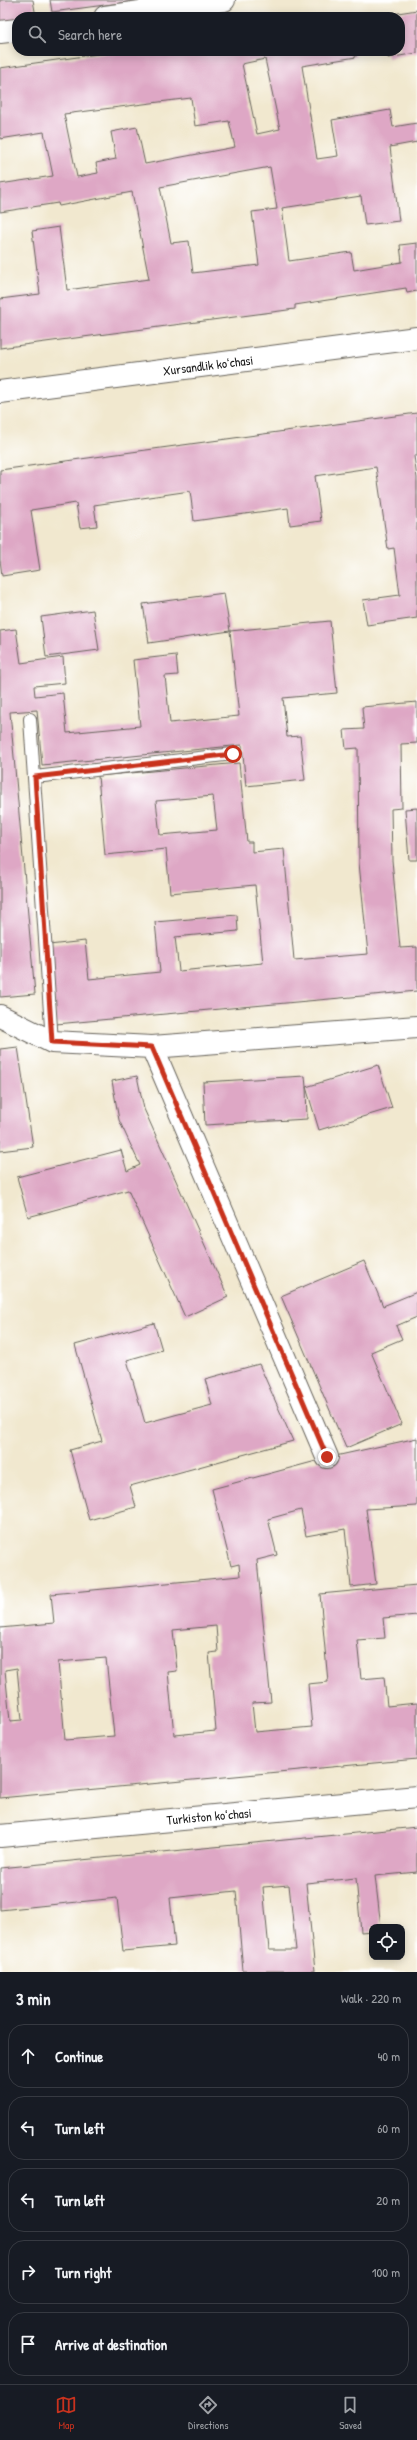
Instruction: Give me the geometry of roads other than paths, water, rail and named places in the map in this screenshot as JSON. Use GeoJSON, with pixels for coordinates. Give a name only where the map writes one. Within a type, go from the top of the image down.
{"type":"FeatureCollection","features":[{"type":"Feature","properties":{"kind":"street"},"geometry":{"type":"LineString","coordinates":[[140,12],[224,0]]}},
{"type":"Feature","properties":{"kind":"street"},"geometry":{"type":"LineString","coordinates":[[0,32],[12,31]]}},
{"type":"Feature","properties":{"kind":"street","name":"Xursandlik koʻchasi"},"geometry":{"type":"LineString","coordinates":[[0,392],[417,338]]}},
{"type":"Feature","properties":{"kind":"street"},"geometry":{"type":"LineString","coordinates":[[0,1016],[52,1042],[152,1047],[417,1027]]}},
{"type":"Feature","properties":{"kind":"street"},"geometry":{"type":"LineString","coordinates":[[152,1047],[327,1457]]}},
{"type":"Feature","properties":{"kind":"street","name":"Turkiston koʻchasi"},"geometry":{"type":"LineString","coordinates":[[0,1836],[417,1797]]}},
{"type":"Feature","properties":{"kind":"lane"},"geometry":{"type":"LineString","coordinates":[[30,719],[52,1042]]}},
{"type":"Feature","properties":{"kind":"lane"},"geometry":{"type":"LineString","coordinates":[[35,777],[233,754]]}}]}
